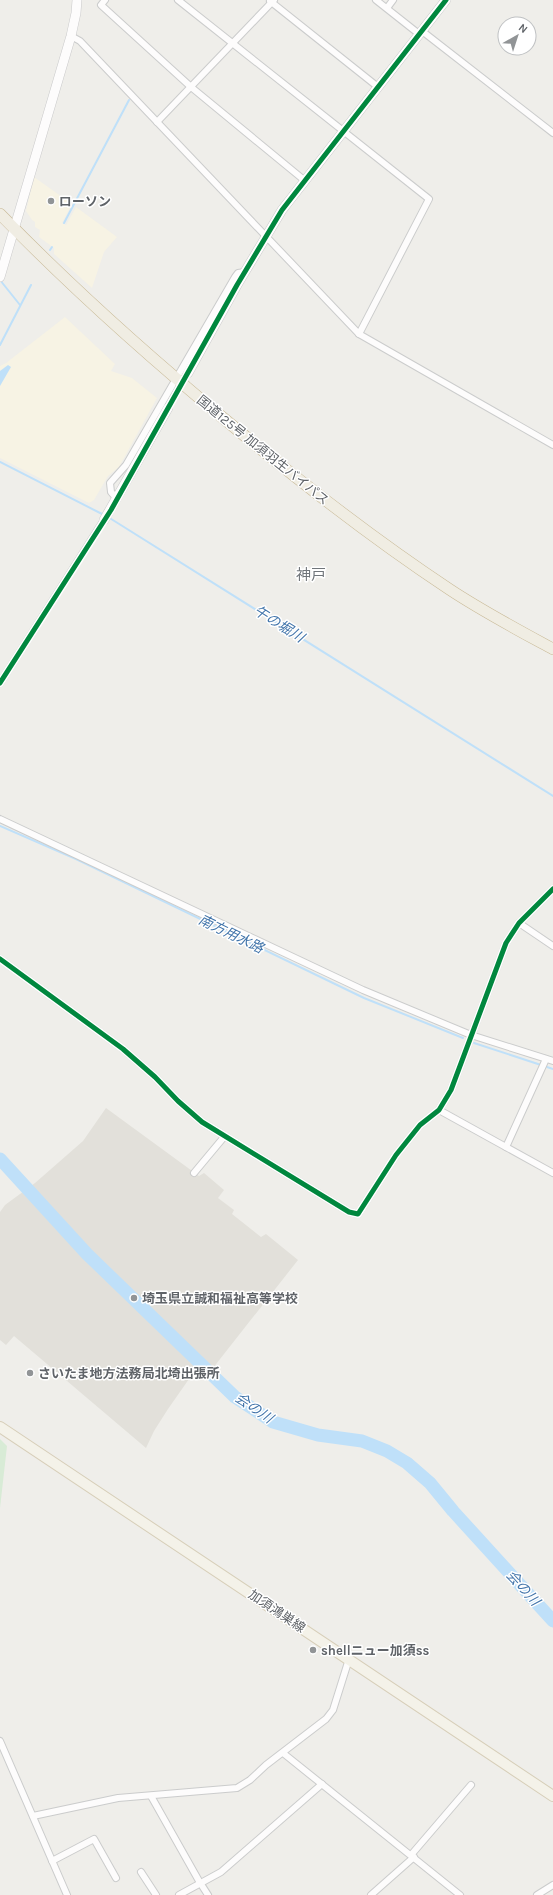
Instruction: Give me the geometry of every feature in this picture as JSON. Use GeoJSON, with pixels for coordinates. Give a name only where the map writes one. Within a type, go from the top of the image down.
{"type":"FeatureCollection","features":[{"type":"Feature","properties":{"kind":"highway","name":"国道125号 加須羽生バイパス"},"geometry":{"type":"LineString","coordinates":[[0,214],[109,321],[279,465],[375,538],[450,590],[553,649]]}},
{"type":"Feature","properties":{"kind":"main road","name":"加須鴻巣線"},"geometry":{"type":"LineString","coordinates":[[0,1427],[553,1796]]}},
{"type":"Feature","properties":{"kind":"street"},"geometry":{"type":"LineString","coordinates":[[0,277],[71,36],[77,0]]}},
{"type":"Feature","properties":{"kind":"street"},"geometry":{"type":"LineString","coordinates":[[105,0],[101,5],[191,87],[304,180]]}},
{"type":"Feature","properties":{"kind":"street"},"geometry":{"type":"LineString","coordinates":[[178,0],[232,44],[344,130],[429,199],[359,334]]}},
{"type":"Feature","properties":{"kind":"street"},"geometry":{"type":"LineString","coordinates":[[376,0],[553,133]]}},
{"type":"Feature","properties":{"kind":"street"},"geometry":{"type":"LineString","coordinates":[[387,8],[393,0]]}},
{"type":"Feature","properties":{"kind":"street"},"geometry":{"type":"LineString","coordinates":[[188,373],[282,210],[446,0]]}},
{"type":"Feature","properties":{"kind":"street"},"geometry":{"type":"LineString","coordinates":[[157,122],[272,1],[378,87]]}},
{"type":"Feature","properties":{"kind":"street"},"geometry":{"type":"LineString","coordinates":[[71,36],[80,41],[359,334],[553,445]]}},
{"type":"Feature","properties":{"kind":"street"},"geometry":{"type":"LineString","coordinates":[[117,500],[110,492],[110,483],[126,465],[235,277],[238,273],[245,272]]}},
{"type":"Feature","properties":{"kind":"street"},"geometry":{"type":"LineString","coordinates":[[0,682],[117,500],[168,408]]}},
{"type":"Feature","properties":{"kind":"street"},"geometry":{"type":"LineString","coordinates":[[0,818],[363,990],[471,1035],[553,1061]]}},
{"type":"Feature","properties":{"kind":"street"},"geometry":{"type":"LineString","coordinates":[[0,959],[123,1049],[155,1077],[197,1118],[224,1137],[349,1212],[358,1214],[396,1155],[413,1132],[439,1110],[451,1090],[500,956],[519,923],[553,889]]}},
{"type":"Feature","properties":{"kind":"street"},"geometry":{"type":"LineString","coordinates":[[519,923],[553,946]]}},
{"type":"Feature","properties":{"kind":"street"},"geometry":{"type":"LineString","coordinates":[[506,1148],[546,1059]]}},
{"type":"Feature","properties":{"kind":"street"},"geometry":{"type":"LineString","coordinates":[[439,1110],[553,1173]]}},
{"type":"Feature","properties":{"kind":"street"},"geometry":{"type":"LineString","coordinates":[[194,1173],[224,1137]]}},
{"type":"Feature","properties":{"kind":"street"},"geometry":{"type":"LineString","coordinates":[[33,1816],[118,1798],[237,1788],[250,1780],[266,1765],[326,1719],[333,1710],[349,1659]]}},
{"type":"Feature","properties":{"kind":"street"},"geometry":{"type":"LineString","coordinates":[[0,1741],[67,1895]]}},
{"type":"Feature","properties":{"kind":"street"},"geometry":{"type":"LineString","coordinates":[[283,1753],[460,1895]]}},
{"type":"Feature","properties":{"kind":"street"},"geometry":{"type":"LineString","coordinates":[[179,1895],[221,1872],[322,1784]]}},
{"type":"Feature","properties":{"kind":"street"},"geometry":{"type":"LineString","coordinates":[[371,1895],[413,1856],[471,1785]]}},
{"type":"Feature","properties":{"kind":"street"},"geometry":{"type":"LineString","coordinates":[[151,1796],[200,1884],[208,1895]]}},
{"type":"Feature","properties":{"kind":"street"},"geometry":{"type":"LineString","coordinates":[[52,1862],[94,1839],[116,1878]]}},
{"type":"Feature","properties":{"kind":"street"},"geometry":{"type":"LineString","coordinates":[[141,1872],[156,1895]]}},
{"type":"Feature","properties":{"kind":"street"},"geometry":{"type":"LineString","coordinates":[[537,1895],[553,1884]]}},
{"type":"Feature","properties":{"kind":"shaded area"},"geometry":{"type":"Polygon","coordinates":[[[34,177],[72,204],[62,223],[66,225],[76,207],[117,237],[104,252],[92,288],[54,254],[54,248],[39,237],[40,230],[35,227],[35,222],[26,211],[34,177]]]}},
{"type":"Feature","properties":{"kind":"shaded area"},"geometry":{"type":"Polygon","coordinates":[[[65,317],[115,364],[111,371],[132,378],[157,398],[119,467],[108,476],[94,500],[89,503],[0,458],[0,366],[6,363],[65,317]]]}},
{"type":"Feature","properties":{"kind":"shaded area","name":"埼玉県立誠和福祉高等学校"},"geometry":{"type":"Polygon","coordinates":[[[106,1108],[199,1176],[204,1173],[224,1190],[218,1198],[234,1210],[232,1214],[261,1237],[266,1234],[298,1260],[213,1368],[203,1359],[168,1409],[154,1431],[146,1448],[14,1336],[6,1345],[0,1340],[0,1212],[5,1205],[35,1183],[83,1141],[106,1108]]]}},
{"type":"Feature","properties":{"kind":"green space"},"geometry":{"type":"Polygon","coordinates":[[[0,1439],[7,1446],[0,1508],[0,1439]]]}},
{"type":"Feature","properties":{"kind":"water"},"geometry":{"type":"Polygon","coordinates":[[[8,365],[11,367],[0,386],[0,371],[8,365]]]}},
{"type":"Feature","properties":{"kind":"waterway"},"geometry":{"type":"LineString","coordinates":[[64,223],[129,100]]}},
{"type":"Feature","properties":{"kind":"waterway"},"geometry":{"type":"LineString","coordinates":[[0,280],[20,305]]}},
{"type":"Feature","properties":{"kind":"waterway"},"geometry":{"type":"LineString","coordinates":[[0,345],[31,285]]}},
{"type":"Feature","properties":{"kind":"waterway","name":"午の堀川"},"geometry":{"type":"LineString","coordinates":[[0,462],[104,515]]}},
{"type":"Feature","properties":{"kind":"waterway","name":"午の堀川"},"geometry":{"type":"LineString","coordinates":[[108,517],[553,796]]}},
{"type":"Feature","properties":{"kind":"waterway","name":"南方用水路"},"geometry":{"type":"LineString","coordinates":[[0,826],[76,859],[364,998],[463,1038]]}},
{"type":"Feature","properties":{"kind":"waterway","name":"南方用水路"},"geometry":{"type":"LineString","coordinates":[[474,1043],[541,1065]]}},
{"type":"Feature","properties":{"kind":"waterway","name":"南方用水路"},"geometry":{"type":"LineString","coordinates":[[547,1067],[553,1069]]}},
{"type":"Feature","properties":{"kind":"waterway","name":"会の川"},"geometry":{"type":"LineString","coordinates":[[0,1159],[87,1254],[235,1397],[273,1422],[318,1435],[362,1441],[387,1451],[407,1463],[430,1483],[453,1511],[553,1621]]}},
{"type":"Feature","properties":{"kind":"tunnel"},"geometry":{"type":"LineString","coordinates":[[168,408],[183,382]]}},
{"type":"Feature","properties":{"kind":"cycle path"},"geometry":{"type":"LineString","coordinates":[[0,683],[111,510],[237,285],[282,210],[446,0]]}},
{"type":"Feature","properties":{"kind":"cycle path"},"geometry":{"type":"LineString","coordinates":[[0,959],[123,1049],[202,1122],[349,1212],[358,1214],[396,1155],[420,1125],[439,1110],[451,1090],[506,943],[519,923],[553,889]]}},
{"type":"Feature","properties":{"kind":"place","name":"ローソン"},"geometry":{"type":"Point","coordinates":[51,201]}},
{"type":"Feature","properties":{"kind":"place","name":"埼玉県立誠和福祉高等学校"},"geometry":{"type":"Point","coordinates":[134,1298]}},
{"type":"Feature","properties":{"kind":"place","name":"さいたま地方法務局北埼出張所"},"geometry":{"type":"Point","coordinates":[30,1373]}},
{"type":"Feature","properties":{"kind":"place","name":"shellニュー加須ss"},"geometry":{"type":"Point","coordinates":[313,1650]}},
{"type":"Feature","properties":{"kind":"district","name":"神戸"},"geometry":{"type":"Point","coordinates":[311,575]}}]}
